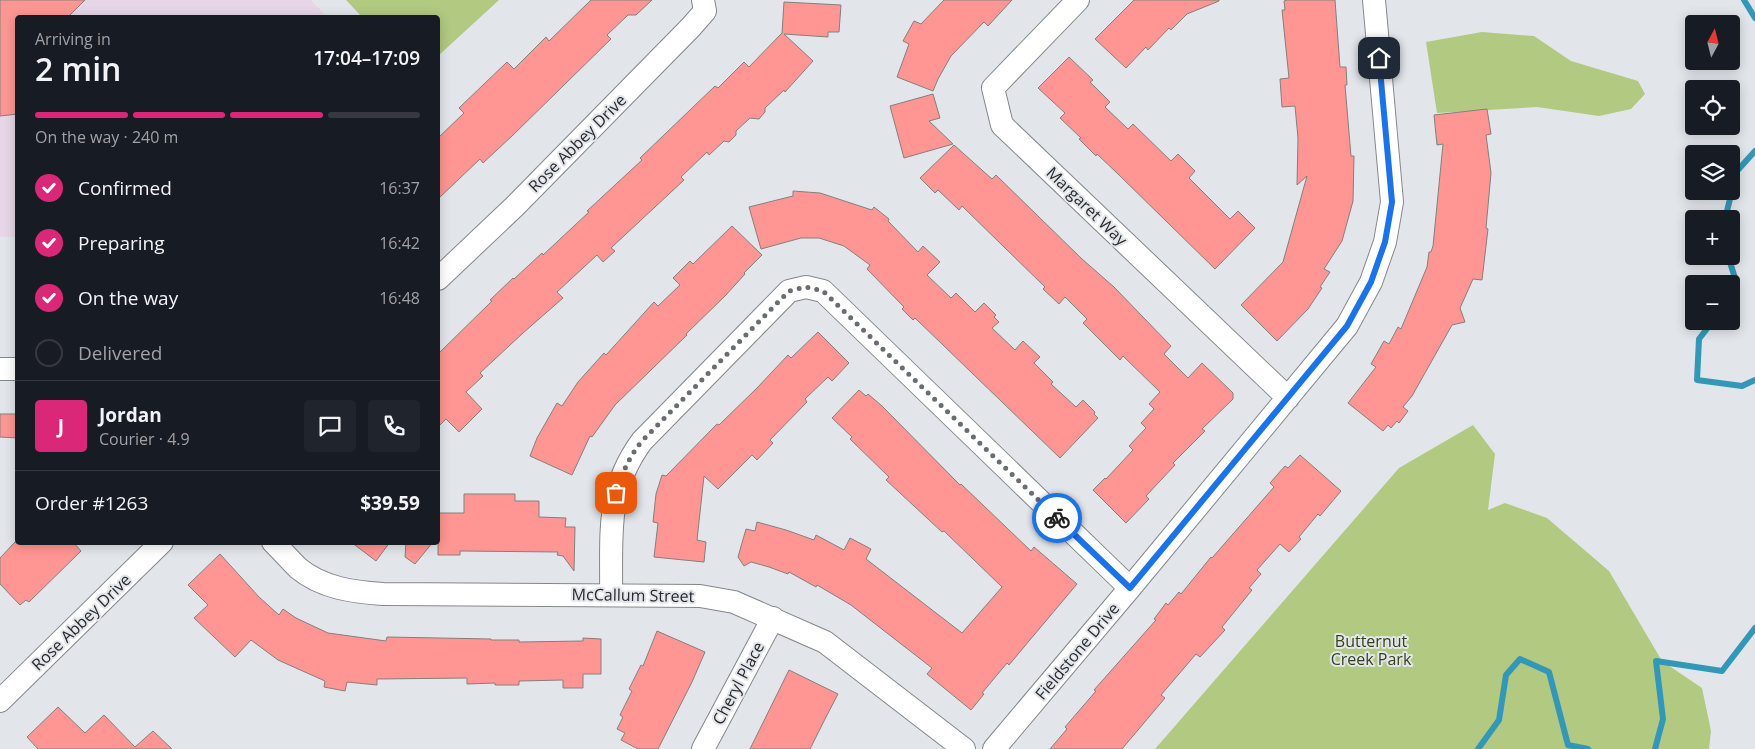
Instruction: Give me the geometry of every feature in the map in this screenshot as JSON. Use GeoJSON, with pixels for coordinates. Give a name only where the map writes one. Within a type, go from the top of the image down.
{"type":"FeatureCollection","features":[{"type":"Feature","properties":{"kind":"street","name":"Rose Abbey Drive"},"geometry":{"type":"LineString","coordinates":[[440,277],[514,207],[691,27],[705,10],[703,0]]}},
{"type":"Feature","properties":{"kind":"street","name":"Margaret Way"},"geometry":{"type":"LineString","coordinates":[[1078,0],[993,88],[1002,125],[1288,398]]}},
{"type":"Feature","properties":{"kind":"street","name":"Fieldstone Drive"},"geometry":{"type":"LineString","coordinates":[[994,749],[1347,326],[1371,282],[1385,242],[1392,202],[1374,0]]}},
{"type":"Feature","properties":{"kind":"street"},"geometry":{"type":"LineString","coordinates":[[611,594],[612,513],[621,475],[629,458],[642,441],[789,291],[806,287],[823,291],[1130,588]]}},
{"type":"Feature","properties":{"kind":"street"},"geometry":{"type":"LineString","coordinates":[[0,368],[15,369]]}},
{"type":"Feature","properties":{"kind":"street","name":"Rose Abbey Drive"},"geometry":{"type":"LineString","coordinates":[[0,701],[159,545]]}},
{"type":"Feature","properties":{"kind":"street","name":"McCallum Street"},"geometry":{"type":"LineString","coordinates":[[277,545],[300,569],[324,584],[351,591],[383,594],[700,596],[734,602],[825,642],[964,749]]}},
{"type":"Feature","properties":{"kind":"street","name":"Cheryl Place"},"geometry":{"type":"LineString","coordinates":[[703,749],[773,618]]}},
{"type":"Feature","properties":{"kind":"shaded area"},"geometry":{"type":"Polygon","coordinates":[[[0,0],[311,0],[325,15],[15,15],[15,237],[0,237],[0,0]]]}},
{"type":"Feature","properties":{"kind":"green space"},"geometry":{"type":"Polygon","coordinates":[[[346,0],[499,0],[440,54],[440,15],[360,15],[346,0]]]}},
{"type":"Feature","properties":{"kind":"green space"},"geometry":{"type":"Polygon","coordinates":[[[1482,32],[1534,36],[1571,61],[1638,81],[1645,94],[1631,109],[1599,116],[1537,107],[1437,113],[1426,42],[1482,32]]]}},
{"type":"Feature","properties":{"kind":"green space","name":"Butternut Creek Park"},"geometry":{"type":"Polygon","coordinates":[[[1473,425],[1495,454],[1488,510],[1505,503],[1547,518],[1609,571],[1662,661],[1702,688],[1711,731],[1709,749],[1155,749],[1399,468],[1473,425]]]}},
{"type":"Feature","properties":{"kind":"building"},"geometry":{"type":"Polygon","coordinates":[[[0,0],[85,0],[70,15],[15,15],[15,114],[0,116],[0,0]]]}},
{"type":"Feature","properties":{"kind":"building"},"geometry":{"type":"Polygon","coordinates":[[[591,0],[652,0],[636,15],[628,15],[607,35],[611,39],[512,136],[483,163],[480,159],[440,197],[440,136],[464,113],[459,108],[507,62],[514,69],[546,37],[549,41],[591,0]]]}},
{"type":"Feature","properties":{"kind":"building"},"geometry":{"type":"Polygon","coordinates":[[[944,0],[1012,0],[988,26],[984,22],[951,56],[933,91],[897,77],[909,44],[903,41],[914,21],[921,24],[944,0]]]}},
{"type":"Feature","properties":{"kind":"building"},"geometry":{"type":"Polygon","coordinates":[[[1134,0],[1219,1],[1187,14],[1171,30],[1169,28],[1148,50],[1146,47],[1126,68],[1095,39],[1134,0]]]}},
{"type":"Feature","properties":{"kind":"building"},"geometry":{"type":"Polygon","coordinates":[[[1335,0],[1340,67],[1346,67],[1347,85],[1345,85],[1351,156],[1354,156],[1353,201],[1342,241],[1324,269],[1330,272],[1320,287],[1322,288],[1308,309],[1277,341],[1241,305],[1283,262],[1307,176],[1297,185],[1298,138],[1295,106],[1282,107],[1280,79],[1289,78],[1282,10],[1285,10],[1284,1],[1335,0]]]}},
{"type":"Feature","properties":{"kind":"building"},"geometry":{"type":"Polygon","coordinates":[[[784,2],[841,5],[839,32],[828,32],[828,37],[784,34],[813,61],[785,92],[784,90],[765,108],[765,112],[759,119],[750,118],[736,131],[736,135],[729,142],[724,141],[709,155],[707,152],[681,177],[684,180],[611,248],[615,251],[603,262],[597,255],[557,292],[563,298],[480,373],[483,376],[466,392],[482,409],[459,432],[446,419],[440,425],[440,352],[513,278],[542,253],[543,255],[589,212],[587,211],[642,160],[640,158],[715,86],[718,88],[744,62],[749,67],[782,33],[784,2]]]}},
{"type":"Feature","properties":{"kind":"building"},"geometry":{"type":"Polygon","coordinates":[[[1069,57],[1093,80],[1090,82],[1110,102],[1105,107],[1128,129],[1133,124],[1171,161],[1178,154],[1195,171],[1189,178],[1230,219],[1238,211],[1255,228],[1215,269],[1118,174],[1079,139],[1081,138],[1060,118],[1065,113],[1038,88],[1069,57]]]}},
{"type":"Feature","properties":{"kind":"building"},"geometry":{"type":"Polygon","coordinates":[[[933,94],[940,118],[929,121],[953,144],[904,158],[890,106],[933,94]]]}},
{"type":"Feature","properties":{"kind":"building"},"geometry":{"type":"Polygon","coordinates":[[[1487,109],[1491,134],[1486,135],[1491,173],[1486,228],[1488,229],[1482,280],[1473,279],[1460,308],[1465,322],[1452,325],[1412,396],[1403,407],[1408,411],[1399,423],[1397,421],[1391,428],[1388,425],[1383,431],[1348,403],[1376,367],[1371,364],[1384,341],[1389,344],[1398,327],[1401,329],[1427,267],[1429,252],[1431,252],[1433,246],[1443,144],[1437,145],[1434,115],[1487,109]]]}},
{"type":"Feature","properties":{"kind":"building"},"geometry":{"type":"Polygon","coordinates":[[[954,145],[992,179],[996,175],[1082,259],[1114,287],[1171,346],[1164,354],[1188,378],[1202,363],[1233,393],[1233,399],[1202,429],[1205,431],[1173,463],[1175,465],[1146,496],[1149,499],[1126,523],[1093,490],[1133,450],[1129,446],[1146,428],[1141,423],[1154,409],[1149,404],[1160,392],[1123,356],[1120,360],[1083,323],[1087,319],[1065,297],[1059,304],[1043,289],[1045,287],[962,206],[959,210],[938,190],[935,193],[920,178],[954,145]]]}},
{"type":"Feature","properties":{"kind":"building"},"geometry":{"type":"Polygon","coordinates":[[[793,191],[820,193],[872,210],[874,207],[889,219],[888,221],[918,252],[923,246],[940,262],[927,275],[951,298],[956,293],[975,312],[984,303],[996,315],[994,317],[999,322],[992,328],[1015,350],[1023,341],[1040,357],[1034,363],[1053,382],[1051,384],[1076,407],[1083,400],[1095,412],[1094,414],[1098,418],[1060,458],[915,318],[913,320],[902,309],[904,307],[867,269],[870,265],[844,246],[819,238],[801,238],[761,249],[749,207],[793,196],[793,191]]]}},
{"type":"Feature","properties":{"kind":"building"},"geometry":{"type":"Polygon","coordinates":[[[732,226],[762,255],[687,335],[615,405],[592,437],[590,436],[572,475],[530,456],[537,438],[557,403],[562,406],[578,382],[604,353],[606,355],[654,302],[658,306],[680,285],[673,278],[690,261],[693,264],[732,226]]]}},
{"type":"Feature","properties":{"kind":"building"},"geometry":{"type":"Polygon","coordinates":[[[818,332],[849,363],[832,381],[828,377],[805,399],[807,402],[770,440],[773,443],[757,460],[752,455],[718,489],[704,476],[697,540],[706,542],[704,562],[654,557],[658,523],[653,522],[656,494],[662,475],[666,476],[717,424],[719,425],[757,388],[788,355],[791,358],[818,332]]]}},
{"type":"Feature","properties":{"kind":"building"},"geometry":{"type":"Polygon","coordinates":[[[859,390],[866,396],[868,394],[882,406],[960,485],[1031,551],[1034,547],[1077,584],[1009,665],[1007,663],[982,693],[984,694],[971,710],[927,674],[932,668],[851,605],[817,585],[816,587],[789,572],[788,574],[751,562],[744,566],[738,557],[746,529],[755,531],[757,522],[814,540],[816,535],[844,550],[850,538],[871,549],[866,559],[962,633],[1002,587],[944,531],[942,532],[886,480],[889,477],[850,439],[852,437],[832,418],[859,390]]]}},
{"type":"Feature","properties":{"kind":"building"},"geometry":{"type":"Polygon","coordinates":[[[0,414],[15,414],[15,438],[0,437],[0,414]]]}},
{"type":"Feature","properties":{"kind":"building"},"geometry":{"type":"Polygon","coordinates":[[[1300,455],[1341,491],[1320,516],[1318,514],[1299,537],[1301,539],[1289,552],[1280,544],[1257,570],[1261,574],[1249,588],[1252,590],[1222,627],[1225,630],[1200,657],[1196,654],[1161,695],[1165,698],[1122,749],[1050,749],[1067,729],[1065,727],[1096,691],[1094,690],[1156,620],[1154,619],[1166,603],[1168,605],[1179,592],[1181,594],[1211,557],[1274,487],[1270,483],[1285,466],[1288,468],[1300,455]]]}},
{"type":"Feature","properties":{"kind":"building"},"geometry":{"type":"Polygon","coordinates":[[[464,494],[515,494],[515,501],[539,501],[539,517],[566,518],[565,527],[575,527],[574,571],[563,556],[557,555],[558,552],[460,551],[460,555],[438,555],[438,545],[440,545],[440,513],[464,513],[464,494]]]}},
{"type":"Feature","properties":{"kind":"building"},"geometry":{"type":"Polygon","coordinates":[[[15,542],[15,545],[76,545],[81,551],[29,602],[26,600],[20,605],[0,584],[0,558],[15,542]]]}},
{"type":"Feature","properties":{"kind":"building"},"geometry":{"type":"Polygon","coordinates":[[[355,545],[388,545],[376,561],[355,545]]]}},
{"type":"Feature","properties":{"kind":"building"},"geometry":{"type":"Polygon","coordinates":[[[406,545],[431,545],[415,564],[405,557],[406,545]]]}},
{"type":"Feature","properties":{"kind":"building"},"geometry":{"type":"Polygon","coordinates":[[[220,554],[259,597],[279,615],[283,609],[296,618],[328,633],[386,641],[387,637],[519,640],[519,642],[583,641],[583,638],[601,639],[601,674],[583,674],[583,688],[563,688],[563,680],[519,681],[519,685],[495,685],[495,683],[467,684],[467,678],[377,679],[377,685],[347,682],[345,691],[324,687],[325,681],[278,660],[251,640],[235,657],[194,618],[208,605],[188,585],[220,554]]]}},
{"type":"Feature","properties":{"kind":"building"},"geometry":{"type":"Polygon","coordinates":[[[657,631],[705,652],[658,749],[638,749],[621,740],[625,733],[617,729],[623,717],[620,715],[632,691],[629,689],[641,665],[643,666],[657,631]]]}},
{"type":"Feature","properties":{"kind":"building"},"geometry":{"type":"Polygon","coordinates":[[[789,670],[838,694],[810,749],[750,749],[789,670]]]}},
{"type":"Feature","properties":{"kind":"building"},"geometry":{"type":"Polygon","coordinates":[[[58,707],[85,733],[104,715],[135,747],[153,731],[172,749],[38,749],[27,737],[58,707]]]}},
{"type":"Feature","properties":{"kind":"waterway"},"geometry":{"type":"LineString","coordinates":[[1744,0],[1755,18]]}},
{"type":"Feature","properties":{"kind":"waterway"},"geometry":{"type":"LineString","coordinates":[[1727,210],[1737,171],[1755,151]]}},
{"type":"Feature","properties":{"kind":"waterway"},"geometry":{"type":"LineString","coordinates":[[1731,265],[1734,275]]}},
{"type":"Feature","properties":{"kind":"waterway"},"geometry":{"type":"LineString","coordinates":[[1706,330],[1699,339],[1697,380],[1742,386],[1755,380]]}},
{"type":"Feature","properties":{"kind":"waterway"},"geometry":{"type":"LineString","coordinates":[[1655,749],[1663,719],[1656,661],[1722,671],[1755,628]]}},
{"type":"Feature","properties":{"kind":"waterway"},"geometry":{"type":"LineString","coordinates":[[1478,749],[1499,720],[1506,675],[1520,659],[1549,672],[1568,745],[1588,749]]}},
{"type":"Feature","properties":{"kind":"way so far"},"geometry":{"type":"LineString","coordinates":[[616,493],[621,475],[629,458],[642,441],[789,291],[806,287],[823,291],[1057,518]]}},
{"type":"Feature","properties":{"kind":"route"},"geometry":{"type":"LineString","coordinates":[[1057,518],[1130,588],[1347,326],[1371,282],[1385,242],[1392,202],[1379,58]]}}]}
